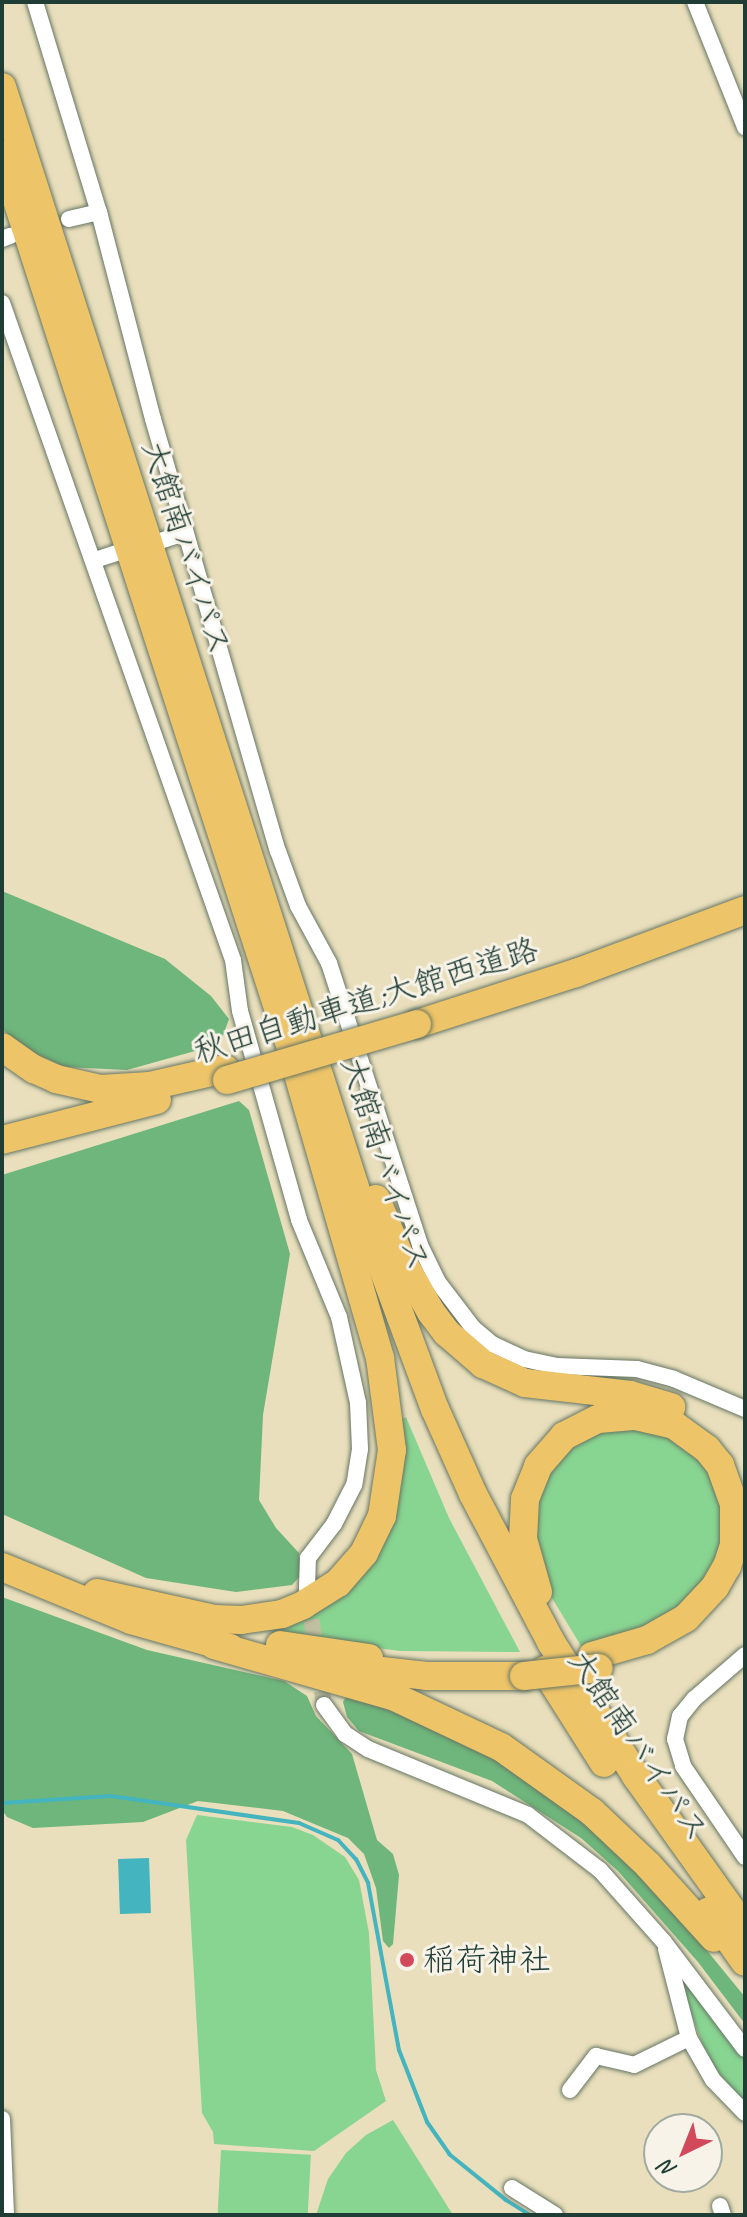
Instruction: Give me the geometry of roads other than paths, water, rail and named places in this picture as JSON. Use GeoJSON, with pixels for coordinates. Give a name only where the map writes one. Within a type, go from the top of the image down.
{"type":"FeatureCollection","features":[{"type":"Feature","properties":{"kind":"highway"},"geometry":{"type":"LineString","coordinates":[[2,69],[24,188]]}},
{"type":"Feature","properties":{"kind":"highway","name":"大館南バイパス"},"geometry":{"type":"LineString","coordinates":[[2,87],[24,188],[287,1037],[396,1362],[482,1556],[574,1717],[745,1962]]}},
{"type":"Feature","properties":{"kind":"highway"},"geometry":{"type":"LineString","coordinates":[[2,156],[24,188]]}},
{"type":"Feature","properties":{"kind":"highway","name":"大館南バイパス"},"geometry":{"type":"LineString","coordinates":[[24,188],[281,952],[395,1304],[473,1494],[551,1642],[683,1842],[745,1929]]}},
{"type":"Feature","properties":{"kind":"highway","name":"秋田自動車道;大館西道路"},"geometry":{"type":"LineString","coordinates":[[2,1140],[171,1096],[226,1074],[417,1024],[576,973],[745,910]]}},
{"type":"Feature","properties":{"kind":"highway"},"geometry":{"type":"LineString","coordinates":[[281,952],[401,1259],[447,1333],[483,1364],[525,1383],[630,1395],[681,1411],[717,1437],[731,1455],[745,1484]]}},
{"type":"Feature","properties":{"kind":"highway"},"geometry":{"type":"LineString","coordinates":[[97,1593],[214,1619],[241,1620],[282,1614],[338,1583],[364,1553],[382,1516],[392,1450],[380,1358],[287,1037]]}},
{"type":"Feature","properties":{"kind":"highway"},"geometry":{"type":"LineString","coordinates":[[2,1047],[34,1069],[56,1079],[100,1089],[150,1086],[226,1074]]}},
{"type":"Feature","properties":{"kind":"highway"},"geometry":{"type":"LineString","coordinates":[[2,1154],[171,1096]]}},
{"type":"Feature","properties":{"kind":"highway"},"geometry":{"type":"LineString","coordinates":[[596,1662],[647,1640],[686,1618],[715,1587],[734,1545],[734,1504],[720,1465],[690,1435],[656,1419],[636,1416],[598,1419],[564,1436],[538,1466],[530,1482],[522,1519],[523,1539],[534,1583],[563,1647],[683,1842]]}},
{"type":"Feature","properties":{"kind":"highway"},"geometry":{"type":"LineString","coordinates":[[5,1556],[97,1593],[192,1625],[299,1649],[521,1670]]}},
{"type":"Feature","properties":{"kind":"highway"},"geometry":{"type":"LineString","coordinates":[[5,1556],[92,1605],[214,1645],[301,1667],[395,1697],[468,1730],[511,1754],[563,1788],[618,1836],[745,1975]]}},
{"type":"Feature","properties":{"kind":"highway"},"geometry":{"type":"LineString","coordinates":[[214,1645],[379,1672],[521,1670],[640,1658],[681,1640],[727,1596],[745,1563]]}},
{"type":"Feature","properties":{"kind":"street"},"geometry":{"type":"LineString","coordinates":[[35,2],[99,212],[185,533],[278,851],[298,906],[329,963],[420,1245],[438,1282],[473,1328],[492,1344],[524,1359],[557,1366],[637,1369],[674,1379],[745,1409]]}},
{"type":"Feature","properties":{"kind":"street"},"geometry":{"type":"LineString","coordinates":[[695,2],[745,127]]}},
{"type":"Feature","properties":{"kind":"street"},"geometry":{"type":"LineString","coordinates":[[69,219],[99,212]]}},
{"type":"Feature","properties":{"kind":"street"},"geometry":{"type":"LineString","coordinates":[[2,303],[95,560],[233,960],[240,1011],[299,1220],[339,1317],[358,1403],[360,1449],[354,1485],[334,1524],[308,1558],[307,1589]]}},
{"type":"Feature","properties":{"kind":"street"},"geometry":{"type":"LineString","coordinates":[[160,541],[185,533]]}},
{"type":"Feature","properties":{"kind":"street"},"geometry":{"type":"LineString","coordinates":[[95,560],[117,553]]}},
{"type":"Feature","properties":{"kind":"street"},"geometry":{"type":"LineString","coordinates":[[745,1655],[694,1699],[680,1716],[675,1739],[683,1766],[745,1857]]}},
{"type":"Feature","properties":{"kind":"street"},"geometry":{"type":"LineString","coordinates":[[324,1705],[345,1734],[368,1749],[528,1815],[600,1870],[664,1942],[745,2049]]}},
{"type":"Feature","properties":{"kind":"street"},"geometry":{"type":"LineString","coordinates":[[664,1942],[689,2038],[713,2080],[745,2113]]}},
{"type":"Feature","properties":{"kind":"street"},"geometry":{"type":"LineString","coordinates":[[570,2090],[596,2056],[634,2065],[648,2062],[689,2038]]}},
{"type":"Feature","properties":{"kind":"street"},"geometry":{"type":"LineString","coordinates":[[2,2119],[6,2215]]}},
{"type":"Feature","properties":{"kind":"street"},"geometry":{"type":"LineString","coordinates":[[512,2188],[555,2215]]}},
{"type":"Feature","properties":{"kind":"water"},"geometry":{"type":"Polygon","coordinates":[[[149,1858],[151,1913],[120,1914],[118,1859],[149,1858]]]}},
{"type":"Feature","properties":{"kind":"waterway"},"geometry":{"type":"LineString","coordinates":[[2,1803],[111,1796],[299,1823],[338,1840],[356,1859],[368,1883],[399,2050],[427,2122],[449,2154],[506,2200],[530,2215]]}},
{"type":"Feature","properties":{"kind":"tunnel"},"geometry":{"type":"LineString","coordinates":[[308,1596],[324,1705]]}},
{"type":"Feature","properties":{"kind":"place","name":"稲荷神社"},"geometry":{"type":"Point","coordinates":[407,1960]}}]}
